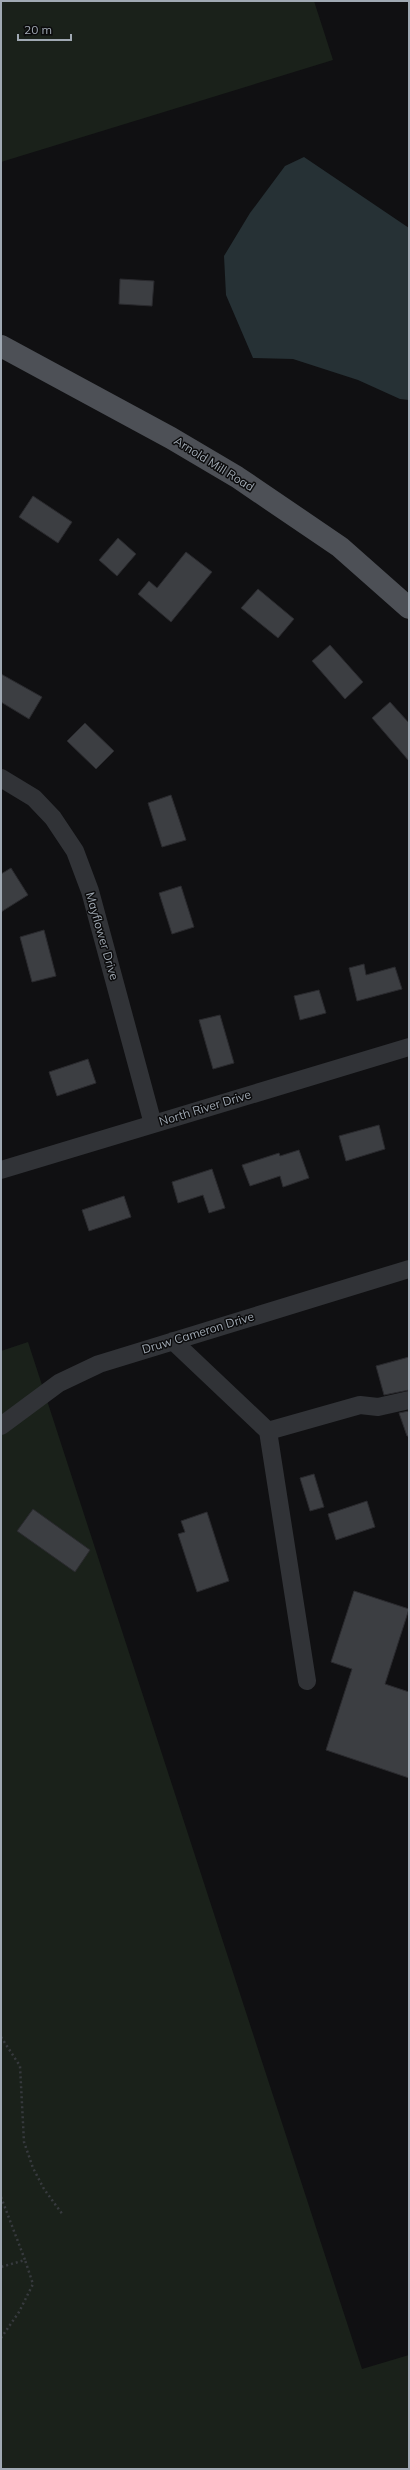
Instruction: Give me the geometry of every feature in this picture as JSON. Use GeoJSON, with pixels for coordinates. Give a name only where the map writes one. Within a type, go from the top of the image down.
{"type":"FeatureCollection","features":[{"type":"Feature","properties":{"kind":"main road","name":"Arnold Mill Road"},"geometry":{"type":"LineString","coordinates":[[1,346],[171,438],[237,478],[340,547],[409,608]]}},
{"type":"Feature","properties":{"kind":"street","name":"Mayflower Drive"},"geometry":{"type":"LineString","coordinates":[[1,778],[34,798],[53,818],[76,851],[90,891],[153,1124]]}},
{"type":"Feature","properties":{"kind":"street","name":"North River Drive"},"geometry":{"type":"LineString","coordinates":[[1,1170],[409,1046]]}},
{"type":"Feature","properties":{"kind":"street","name":"Druw Cameron Drive"},"geometry":{"type":"LineString","coordinates":[[1,1426],[59,1383],[99,1364],[409,1269]]}},
{"type":"Feature","properties":{"kind":"street"},"geometry":{"type":"LineString","coordinates":[[174,1341],[268,1431],[307,1682]]}},
{"type":"Feature","properties":{"kind":"street"},"geometry":{"type":"LineString","coordinates":[[268,1431],[360,1405],[378,1406],[409,1400]]}},
{"type":"Feature","properties":{"kind":"path"},"geometry":{"type":"LineString","coordinates":[[1,2037],[20,2066],[24,2142],[32,2168],[44,2189],[63,2215]]}},
{"type":"Feature","properties":{"kind":"path"},"geometry":{"type":"LineString","coordinates":[[1,2197],[33,2284],[19,2312],[1,2338]]}},
{"type":"Feature","properties":{"kind":"path"},"geometry":{"type":"LineString","coordinates":[[1,2267],[25,2260]]}},
{"type":"Feature","properties":{"kind":"shaded area"},"geometry":{"type":"Polygon","coordinates":[[[1,1],[314,1],[333,60],[1,162],[1,1]]]}},
{"type":"Feature","properties":{"kind":"shaded area"},"geometry":{"type":"Polygon","coordinates":[[[304,157],[409,228],[409,400],[400,399],[358,380],[293,359],[253,358],[226,295],[224,256],[250,213],[285,166],[304,157]]]}},
{"type":"Feature","properties":{"kind":"shaded area"},"geometry":{"type":"Polygon","coordinates":[[[28,1342],[362,2369],[409,2355],[409,2469],[1,2469],[1,1351],[28,1342]]]}},
{"type":"Feature","properties":{"kind":"building"},"geometry":{"type":"Polygon","coordinates":[[[120,279],[154,281],[152,306],[119,304],[120,279]]]}},
{"type":"Feature","properties":{"kind":"building"},"geometry":{"type":"Polygon","coordinates":[[[33,496],[72,522],[58,543],[19,517],[33,496]]]}},
{"type":"Feature","properties":{"kind":"building"},"geometry":{"type":"Polygon","coordinates":[[[118,538],[136,554],[117,576],[99,560],[118,538]]]}},
{"type":"Feature","properties":{"kind":"building"},"geometry":{"type":"Polygon","coordinates":[[[186,552],[212,572],[171,622],[138,594],[149,581],[157,588],[186,552]]]}},
{"type":"Feature","properties":{"kind":"building"},"geometry":{"type":"Polygon","coordinates":[[[258,589],[294,619],[278,638],[241,608],[258,589]]]}},
{"type":"Feature","properties":{"kind":"building"},"geometry":{"type":"Polygon","coordinates":[[[330,645],[363,682],[345,699],[312,661],[330,645]]]}},
{"type":"Feature","properties":{"kind":"building"},"geometry":{"type":"Polygon","coordinates":[[[1,674],[42,697],[29,719],[1,702],[1,674]]]}},
{"type":"Feature","properties":{"kind":"building"},"geometry":{"type":"Polygon","coordinates":[[[390,702],[409,723],[409,761],[372,718],[390,702]]]}},
{"type":"Feature","properties":{"kind":"building"},"geometry":{"type":"Polygon","coordinates":[[[85,723],[114,751],[96,769],[67,741],[85,723]]]}},
{"type":"Feature","properties":{"kind":"building"},"geometry":{"type":"Polygon","coordinates":[[[171,795],[186,840],[162,847],[148,803],[171,795]]]}},
{"type":"Feature","properties":{"kind":"building"},"geometry":{"type":"Polygon","coordinates":[[[11,868],[28,895],[1,912],[1,874],[11,868]]]}},
{"type":"Feature","properties":{"kind":"building"},"geometry":{"type":"Polygon","coordinates":[[[181,886],[194,927],[172,934],[159,893],[181,886]]]}},
{"type":"Feature","properties":{"kind":"building"},"geometry":{"type":"Polygon","coordinates":[[[44,930],[56,976],[32,982],[20,937],[44,930]]]}},
{"type":"Feature","properties":{"kind":"building"},"geometry":{"type":"Polygon","coordinates":[[[364,964],[366,975],[395,967],[402,989],[357,1001],[349,968],[364,964]]]}},
{"type":"Feature","properties":{"kind":"building"},"geometry":{"type":"Polygon","coordinates":[[[319,990],[326,1013],[300,1020],[294,996],[319,990]]]}},
{"type":"Feature","properties":{"kind":"building"},"geometry":{"type":"Polygon","coordinates":[[[220,1015],[234,1063],[213,1069],[199,1020],[220,1015]]]}},
{"type":"Feature","properties":{"kind":"building"},"geometry":{"type":"Polygon","coordinates":[[[88,1059],[96,1083],[57,1096],[49,1072],[88,1059]]]}},
{"type":"Feature","properties":{"kind":"building"},"geometry":{"type":"Polygon","coordinates":[[[379,1125],[385,1149],[346,1161],[339,1136],[379,1125]]]}},
{"type":"Feature","properties":{"kind":"building"},"geometry":{"type":"Polygon","coordinates":[[[299,1150],[309,1178],[283,1187],[280,1176],[250,1186],[242,1165],[279,1153],[280,1156],[299,1150]]]}},
{"type":"Feature","properties":{"kind":"building"},"geometry":{"type":"Polygon","coordinates":[[[212,1169],[225,1208],[209,1213],[203,1195],[178,1203],[172,1182],[212,1169]]]}},
{"type":"Feature","properties":{"kind":"building"},"geometry":{"type":"Polygon","coordinates":[[[124,1196],[131,1217],[89,1231],[82,1210],[124,1196]]]}},
{"type":"Feature","properties":{"kind":"building"},"geometry":{"type":"Polygon","coordinates":[[[409,1357],[409,1390],[384,1395],[376,1366],[409,1357]]]}},
{"type":"Feature","properties":{"kind":"building"},"geometry":{"type":"Polygon","coordinates":[[[409,1411],[409,1436],[407,1436],[399,1413],[409,1411]]]}},
{"type":"Feature","properties":{"kind":"building"},"geometry":{"type":"Polygon","coordinates":[[[314,1474],[324,1507],[310,1511],[300,1478],[314,1474]]]}},
{"type":"Feature","properties":{"kind":"building"},"geometry":{"type":"Polygon","coordinates":[[[367,1501],[375,1527],[336,1540],[328,1514],[367,1501]]]}},
{"type":"Feature","properties":{"kind":"building"},"geometry":{"type":"Polygon","coordinates":[[[33,1509],[90,1550],[75,1572],[17,1531],[33,1509]]]}},
{"type":"Feature","properties":{"kind":"building"},"geometry":{"type":"Polygon","coordinates":[[[207,1512],[229,1581],[197,1592],[178,1534],[185,1532],[181,1521],[207,1512]]]}},
{"type":"Feature","properties":{"kind":"building"},"geometry":{"type":"Polygon","coordinates":[[[354,1591],[409,1609],[385,1684],[409,1692],[409,1778],[326,1750],[352,1669],[331,1662],[354,1591]]]}}]}
